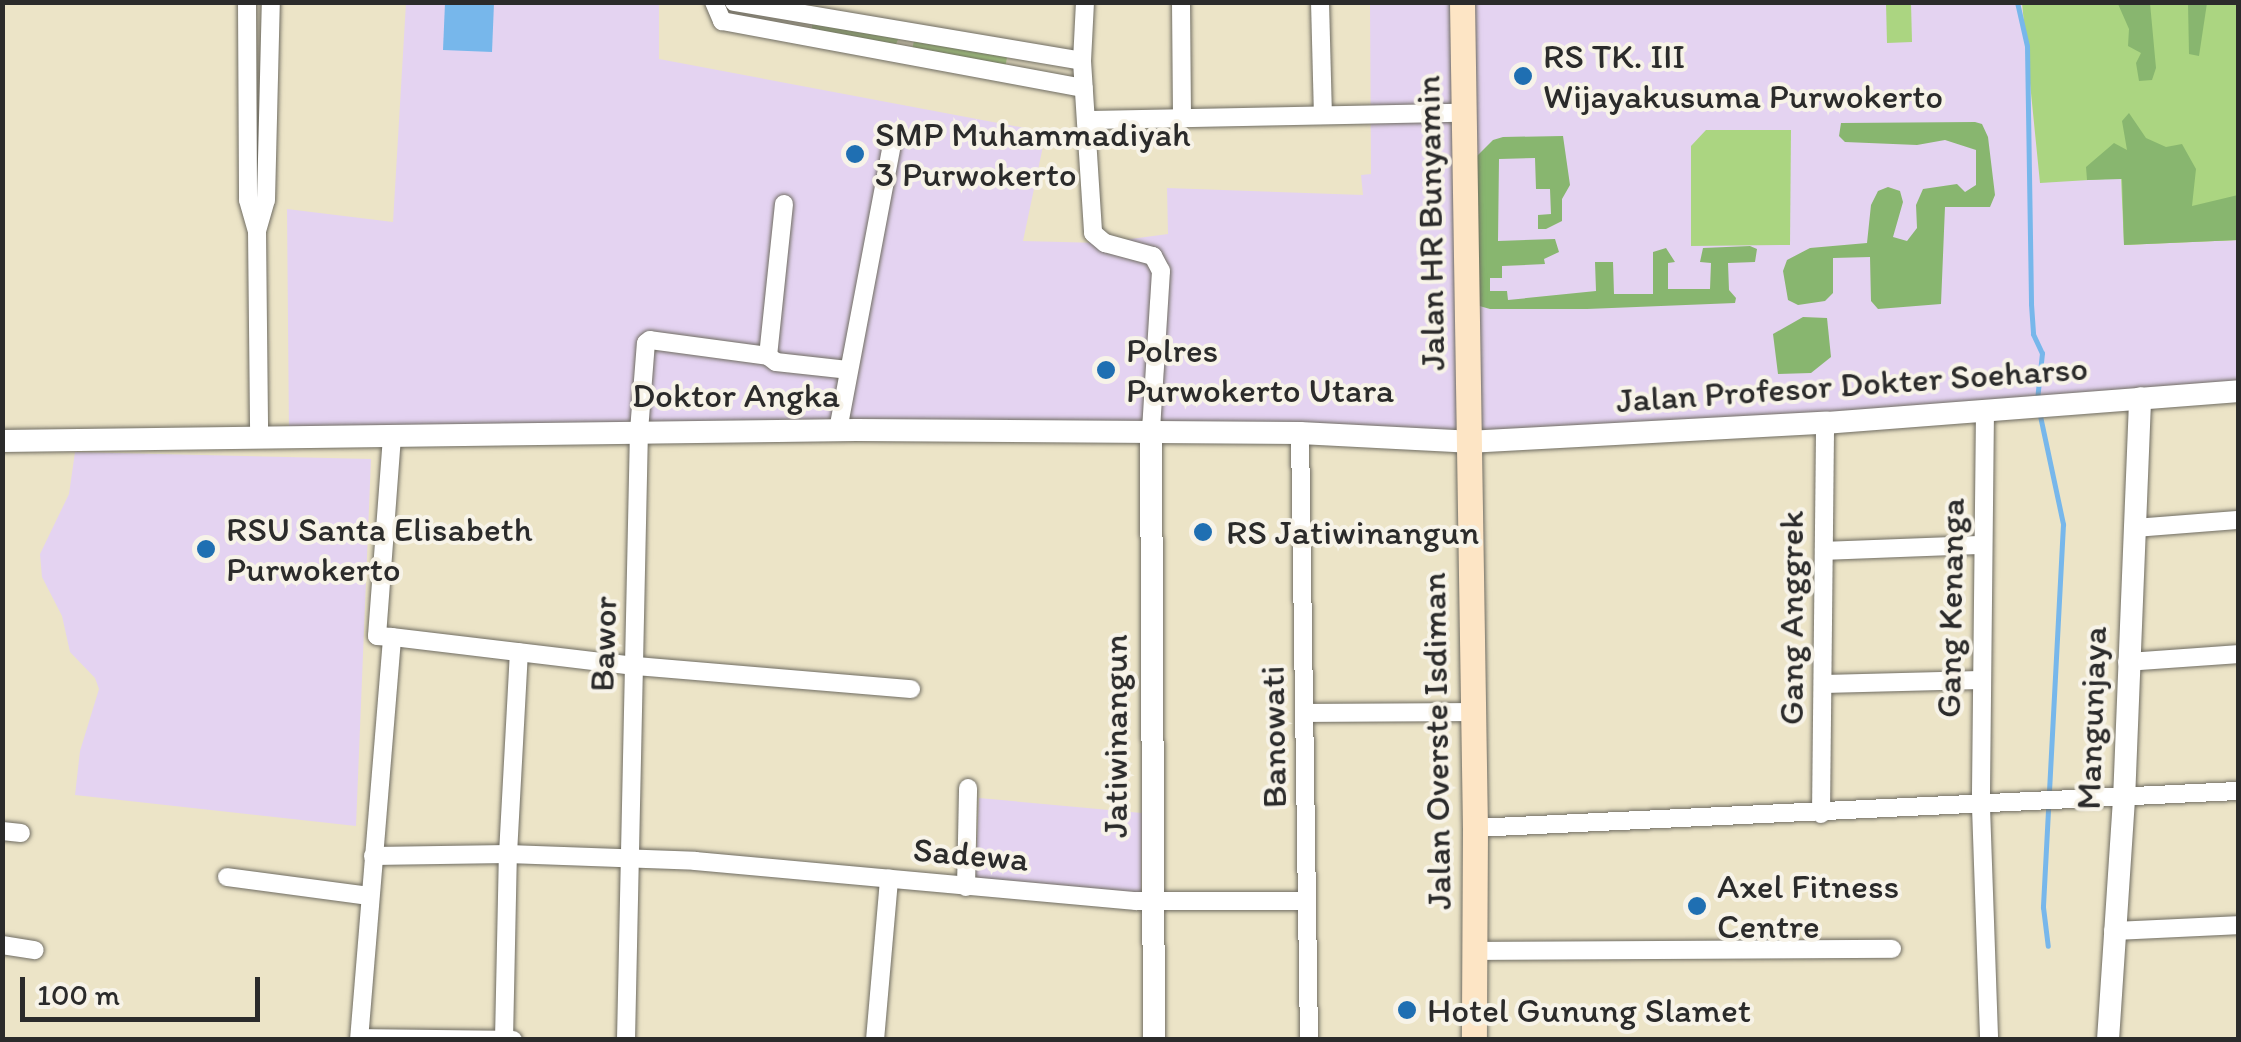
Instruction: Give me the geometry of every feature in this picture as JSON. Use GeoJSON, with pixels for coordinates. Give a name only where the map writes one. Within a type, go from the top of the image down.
{"type":"FeatureCollection","features":[{"type":"Feature","properties":{"kind":"main road","name":"Jalan HR Bunyamin"},"geometry":{"type":"LineString","coordinates":[[1462,2],[1470,442]]}},
{"type":"Feature","properties":{"kind":"main road","name":"Jalan Overste Isdiman"},"geometry":{"type":"LineString","coordinates":[[1470,442],[1474,1040]]}},
{"type":"Feature","properties":{"kind":"street"},"geometry":{"type":"LineString","coordinates":[[247,2],[248,200],[257,232],[259,438]]}},
{"type":"Feature","properties":{"kind":"street"},"geometry":{"type":"LineString","coordinates":[[257,232],[266,200],[271,2]]}},
{"type":"Feature","properties":{"kind":"street"},"geometry":{"type":"LineString","coordinates":[[714,2],[722,21],[1084,88]]}},
{"type":"Feature","properties":{"kind":"street"},"geometry":{"type":"LineString","coordinates":[[734,2],[807,8],[908,33],[1082,61]]}},
{"type":"Feature","properties":{"kind":"street"},"geometry":{"type":"LineString","coordinates":[[1085,2],[1082,61],[1093,232],[1104,244],[1153,256],[1161,272],[1151,432]]}},
{"type":"Feature","properties":{"kind":"street"},"geometry":{"type":"LineString","coordinates":[[1181,2],[1182,119]]}},
{"type":"Feature","properties":{"kind":"street"},"geometry":{"type":"LineString","coordinates":[[1320,2],[1323,115]]}},
{"type":"Feature","properties":{"kind":"street"},"geometry":{"type":"LineString","coordinates":[[802,34],[807,8]]}},
{"type":"Feature","properties":{"kind":"street"},"geometry":{"type":"LineString","coordinates":[[247,23],[272,22]]}},
{"type":"Feature","properties":{"kind":"street"},"geometry":{"type":"LineString","coordinates":[[903,55],[908,33]]}},
{"type":"Feature","properties":{"kind":"street"},"geometry":{"type":"LineString","coordinates":[[1010,75],[1016,52]]}},
{"type":"Feature","properties":{"kind":"street"},"geometry":{"type":"LineString","coordinates":[[1086,120],[1463,114]]}},
{"type":"Feature","properties":{"kind":"street"},"geometry":{"type":"LineString","coordinates":[[838,430],[893,139]]}},
{"type":"Feature","properties":{"kind":"street"},"geometry":{"type":"LineString","coordinates":[[784,204],[768,356],[776,362],[848,370]]}},
{"type":"Feature","properties":{"kind":"street","name":"Bawor"},"geometry":{"type":"LineString","coordinates":[[626,1040],[639,430],[650,340],[768,356]]}},
{"type":"Feature","properties":{"kind":"street","name":"Jalan Profesor Dokter Soeharso"},"geometry":{"type":"LineString","coordinates":[[1470,442],[1825,423],[2238,391]]}},
{"type":"Feature","properties":{"kind":"street","name":"Mangunjaya"},"geometry":{"type":"LineString","coordinates":[[2108,1040],[2124,800],[2140,398]]}},
{"type":"Feature","properties":{"kind":"street","name":"Gang Kenanga"},"geometry":{"type":"LineString","coordinates":[[1985,410],[1981,806],[1989,1040]]}},
{"type":"Feature","properties":{"kind":"street","name":"Gang Anggrek"},"geometry":{"type":"LineString","coordinates":[[1821,814],[1825,423]]}},
{"type":"Feature","properties":{"kind":"street","name":"Doktor Angka"},"geometry":{"type":"LineString","coordinates":[[2,441],[838,430],[1300,433],[1470,442]]}},
{"type":"Feature","properties":{"kind":"street","name":"Jatiwinangun"},"geometry":{"type":"LineString","coordinates":[[1151,432],[1154,1040]]}},
{"type":"Feature","properties":{"kind":"street","name":"Banowati"},"geometry":{"type":"LineString","coordinates":[[1300,433],[1309,1040]]}},
{"type":"Feature","properties":{"kind":"street"},"geometry":{"type":"LineString","coordinates":[[392,435],[377,636],[636,666],[911,689]]}},
{"type":"Feature","properties":{"kind":"street"},"geometry":{"type":"LineString","coordinates":[[2134,528],[2238,520]]}},
{"type":"Feature","properties":{"kind":"street"},"geometry":{"type":"LineString","coordinates":[[1824,551],[1983,545]]}},
{"type":"Feature","properties":{"kind":"street"},"geometry":{"type":"LineString","coordinates":[[392,637],[360,1039],[513,1040]]}},
{"type":"Feature","properties":{"kind":"street"},"geometry":{"type":"LineString","coordinates":[[504,1039],[508,854],[519,652]]}},
{"type":"Feature","properties":{"kind":"street"},"geometry":{"type":"LineString","coordinates":[[2127,662],[2238,654]]}},
{"type":"Feature","properties":{"kind":"street"},"geometry":{"type":"LineString","coordinates":[[1823,684],[1981,680]]}},
{"type":"Feature","properties":{"kind":"street"},"geometry":{"type":"LineString","coordinates":[[1305,713],[1471,712]]}},
{"type":"Feature","properties":{"kind":"street"},"geometry":{"type":"LineString","coordinates":[[966,887],[968,788]]}},
{"type":"Feature","properties":{"kind":"street"},"geometry":{"type":"LineString","coordinates":[[1475,828],[2238,792]]}},
{"type":"Feature","properties":{"kind":"street","name":"Sadewa"},"geometry":{"type":"LineString","coordinates":[[372,856],[508,854],[630,859],[1151,902],[1307,901]]}},
{"type":"Feature","properties":{"kind":"street"},"geometry":{"type":"LineString","coordinates":[[227,876],[370,896]]}},
{"type":"Feature","properties":{"kind":"street"},"geometry":{"type":"LineString","coordinates":[[875,1040],[888,879]]}},
{"type":"Feature","properties":{"kind":"street"},"geometry":{"type":"LineString","coordinates":[[2114,932],[2238,925]]}},
{"type":"Feature","properties":{"kind":"street"},"geometry":{"type":"LineString","coordinates":[[2,946],[35,950]]}},
{"type":"Feature","properties":{"kind":"street"},"geometry":{"type":"LineString","coordinates":[[1472,952],[1892,950]]}},
{"type":"Feature","properties":{"kind":"shaded area"},"geometry":{"type":"Polygon","coordinates":[[[406,3],[659,3],[659,59],[1046,132],[1023,241],[1101,243],[1168,234],[1167,188],[1363,195],[1361,175],[1371,174],[1370,3],[2022,3],[2040,182],[2122,178],[2125,245],[2238,240],[2238,389],[1469,442],[289,438],[287,209],[393,222],[406,3]]]}},
{"type":"Feature","properties":{"kind":"shaded area"},"geometry":{"type":"Polygon","coordinates":[[[75,452],[371,459],[356,826],[75,795],[80,751],[99,689],[95,678],[70,652],[62,616],[42,577],[40,554],[69,494],[75,452]]]}},
{"type":"Feature","properties":{"kind":"shaded area"},"geometry":{"type":"Polygon","coordinates":[[[979,798],[1142,813],[1141,896],[975,883],[979,798]]]}},
{"type":"Feature","properties":{"kind":"green space"},"geometry":{"type":"Polygon","coordinates":[[[1886,3],[1911,3],[1912,42],[1887,43],[1886,3]]]}},
{"type":"Feature","properties":{"kind":"green space"},"geometry":{"type":"Polygon","coordinates":[[[2022,3],[2238,3],[2238,240],[2124,245],[2121,178],[2040,183],[2022,3]]]}},
{"type":"Feature","properties":{"kind":"green space"},"geometry":{"type":"Polygon","coordinates":[[[2150,3],[2156,68],[2152,80],[2139,81],[2136,63],[2141,53],[2128,46],[2129,29],[2118,4],[2150,3]]]}},
{"type":"Feature","properties":{"kind":"green space"},"geometry":{"type":"Polygon","coordinates":[[[2188,3],[2207,3],[2199,56],[2189,54],[2188,3]]]}},
{"type":"Feature","properties":{"kind":"green space"},"geometry":{"type":"Polygon","coordinates":[[[812,24],[899,37],[894,49],[812,33],[812,24]]]}},
{"type":"Feature","properties":{"kind":"green space"},"geometry":{"type":"Polygon","coordinates":[[[914,41],[1007,57],[1005,69],[912,50],[914,41]]]}},
{"type":"Feature","properties":{"kind":"green space"},"geometry":{"type":"Polygon","coordinates":[[[2129,113],[2146,138],[2166,147],[2182,144],[2196,169],[2192,206],[2238,195],[2238,240],[2124,245],[2122,179],[2087,180],[2086,167],[2114,143],[2127,150],[2122,121],[2129,113]]]}},
{"type":"Feature","properties":{"kind":"green space"},"geometry":{"type":"Polygon","coordinates":[[[1841,123],[1982,124],[1988,137],[1995,195],[1990,207],[1945,207],[1941,304],[1878,309],[1871,301],[1870,257],[1833,258],[1833,293],[1825,301],[1798,305],[1788,300],[1783,271],[1787,260],[1810,248],[1867,243],[1871,205],[1878,191],[1888,187],[1900,191],[1903,202],[1893,237],[1907,241],[1917,228],[1916,205],[1923,189],[1957,184],[1965,192],[1976,185],[1976,150],[1945,140],[1917,145],[1845,142],[1839,136],[1841,123]]]}},
{"type":"Feature","properties":{"kind":"green space"},"geometry":{"type":"Polygon","coordinates":[[[1706,130],[1791,130],[1790,245],[1691,246],[1691,146],[1706,130]]]}},
{"type":"Feature","properties":{"kind":"green space"},"geometry":{"type":"Polygon","coordinates":[[[1563,136],[1570,185],[1562,199],[1562,221],[1546,229],[1538,229],[1538,215],[1551,214],[1550,189],[1536,189],[1535,158],[1499,159],[1498,241],[1555,239],[1559,252],[1544,259],[1545,264],[1502,266],[1502,278],[1490,278],[1490,291],[1507,291],[1508,300],[1596,291],[1595,262],[1613,262],[1614,294],[1653,294],[1653,252],[1666,248],[1675,262],[1668,263],[1668,289],[1710,289],[1711,263],[1700,262],[1703,248],[1750,246],[1757,249],[1755,262],[1728,263],[1729,290],[1736,298],[1735,303],[1587,309],[1490,309],[1476,305],[1475,158],[1493,140],[1503,137],[1563,136]]]}},
{"type":"Feature","properties":{"kind":"green space"},"geometry":{"type":"Polygon","coordinates":[[[1803,317],[1827,318],[1831,357],[1811,373],[1778,374],[1773,334],[1803,317]]]}},
{"type":"Feature","properties":{"kind":"water"},"geometry":{"type":"Polygon","coordinates":[[[445,3],[494,3],[492,52],[443,50],[445,3]]]}},
{"type":"Feature","properties":{"kind":"waterway"},"geometry":{"type":"LineString","coordinates":[[2017,2],[2027,46],[2031,304],[2033,334],[2042,353],[2037,400]]}},
{"type":"Feature","properties":{"kind":"waterway"},"geometry":{"type":"LineString","coordinates":[[2039,411],[2063,524],[2043,907],[2048,946]]}},
{"type":"Feature","properties":{"kind":"place","name":"RS TK. III Wijayakusuma Purwokerto"},"geometry":{"type":"Point","coordinates":[1523,76]}},
{"type":"Feature","properties":{"kind":"place","name":"SMP Muhammadiyah 3 Purwokerto"},"geometry":{"type":"Point","coordinates":[855,154]}},
{"type":"Feature","properties":{"kind":"place","name":"Polres Purwokerto Utara"},"geometry":{"type":"Point","coordinates":[1106,370]}},
{"type":"Feature","properties":{"kind":"place","name":"RS Jatiwinangun"},"geometry":{"type":"Point","coordinates":[1203,532]}},
{"type":"Feature","properties":{"kind":"place","name":"RSU Santa Elisabeth Purwokerto"},"geometry":{"type":"Point","coordinates":[206,549]}},
{"type":"Feature","properties":{"kind":"place","name":"Axel Fitness Centre"},"geometry":{"type":"Point","coordinates":[1697,906]}},
{"type":"Feature","properties":{"kind":"place","name":"Hotel Gunung Slamet"},"geometry":{"type":"Point","coordinates":[1407,1010]}}]}
